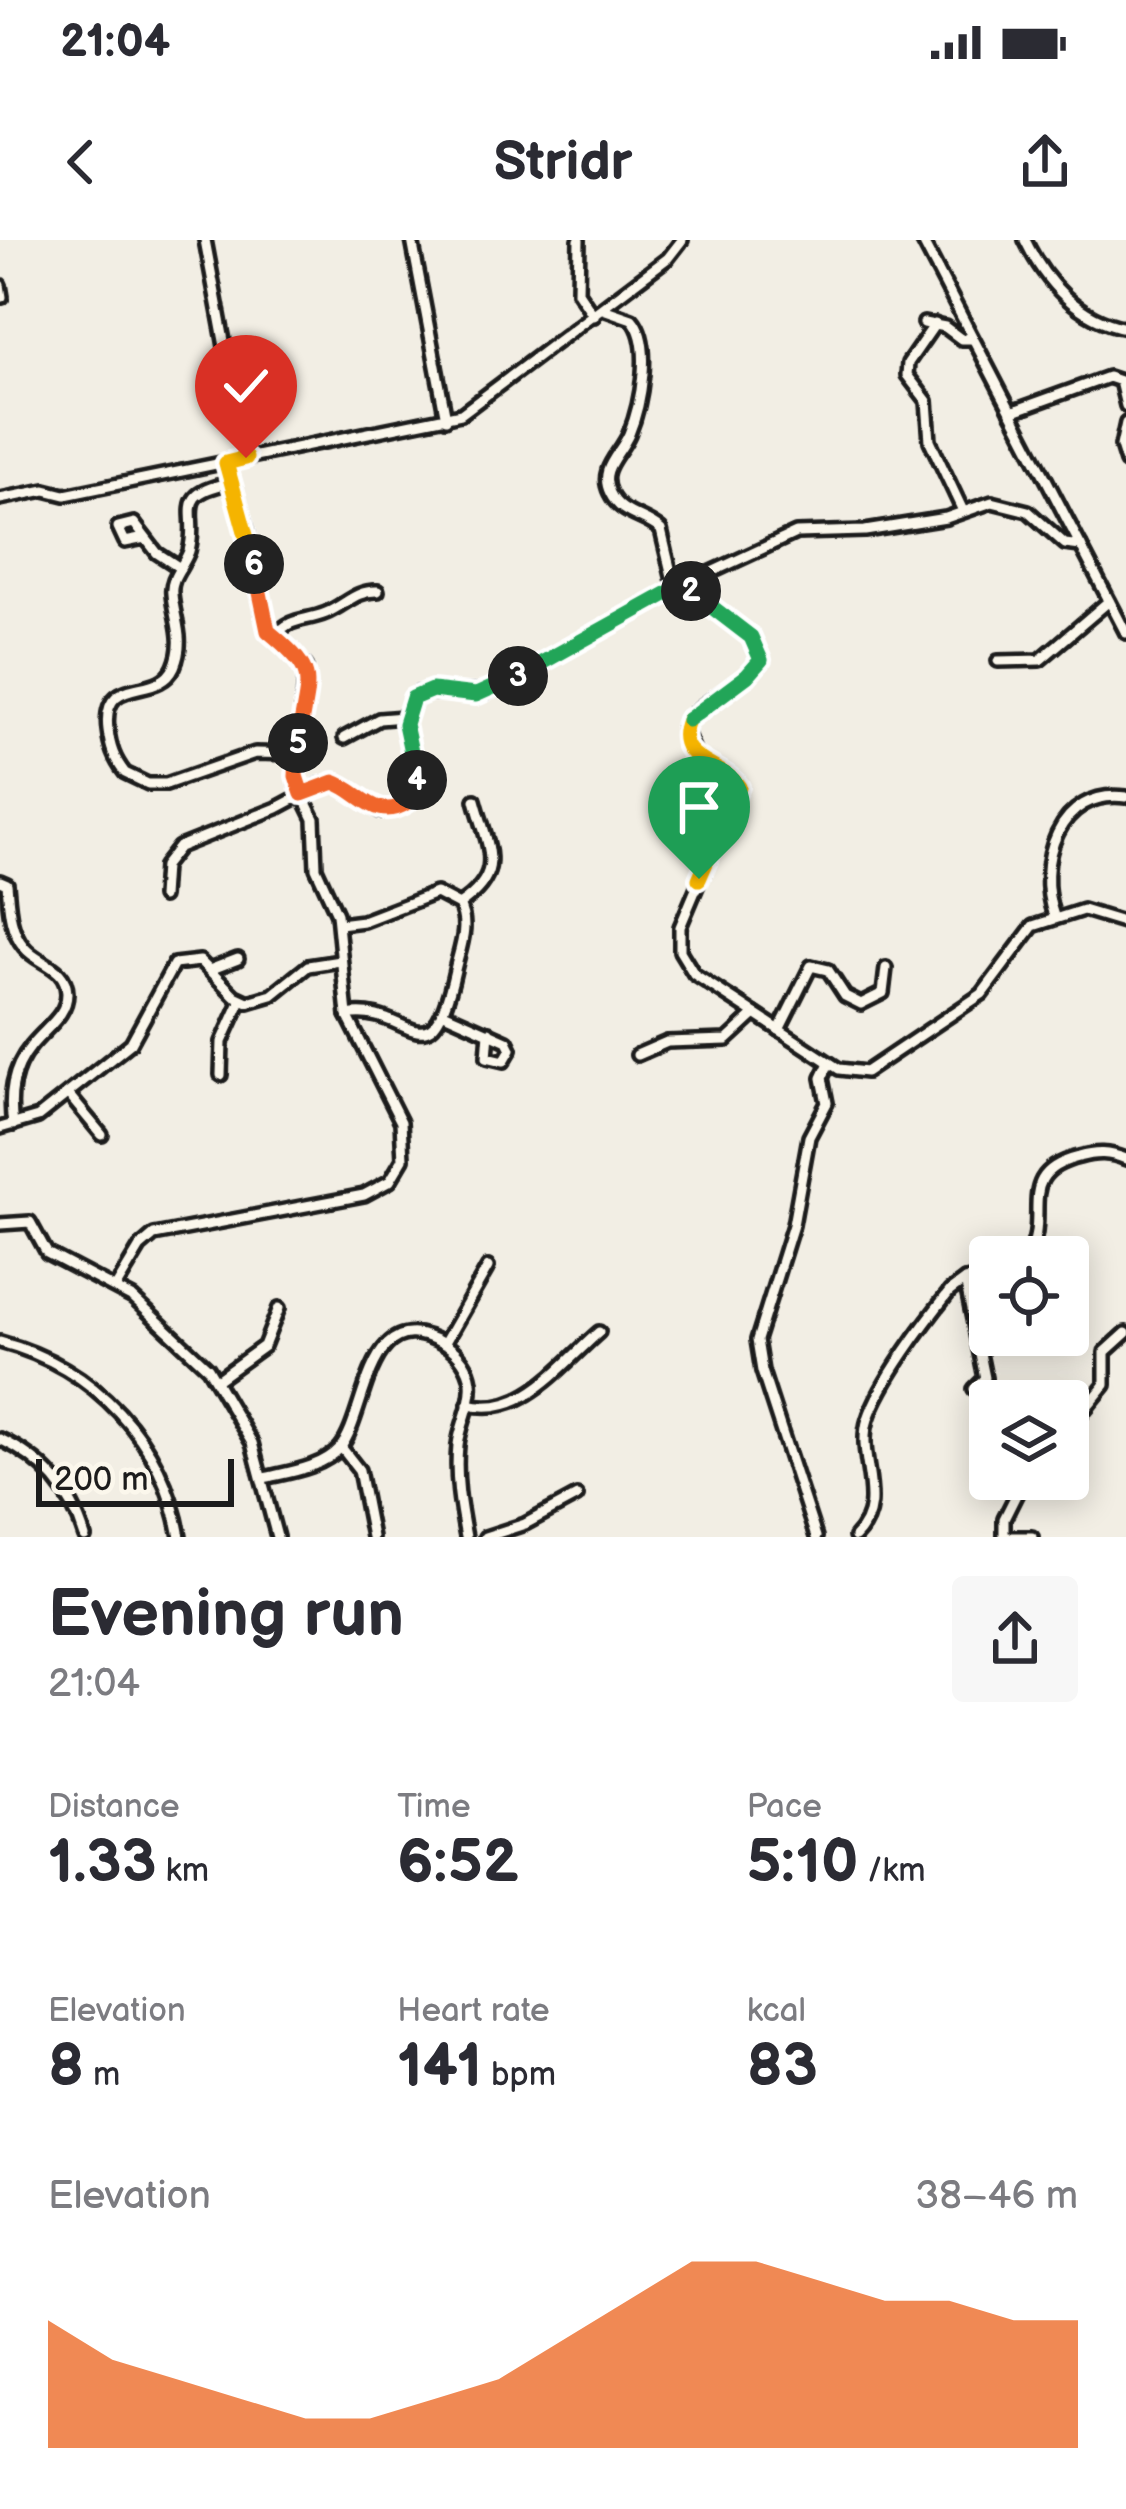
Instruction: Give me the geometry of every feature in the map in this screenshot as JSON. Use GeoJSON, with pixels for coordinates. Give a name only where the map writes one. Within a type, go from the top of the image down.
{"type":"FeatureCollection","features":[{"type":"Feature","properties":{"kind":"street"},"geometry":{"type":"LineString","coordinates":[[205,240],[246,458]]}},
{"type":"Feature","properties":{"kind":"street"},"geometry":{"type":"LineString","coordinates":[[412,240],[446,419]]}},
{"type":"Feature","properties":{"kind":"street"},"geometry":{"type":"LineString","coordinates":[[579,240],[578,292],[599,312],[632,319],[647,350],[632,426],[606,471],[607,484],[619,507],[661,530],[680,587],[745,631],[761,654],[755,670],[698,709],[684,728],[692,753],[734,778],[739,790],[713,839],[678,944],[694,974],[829,1063],[853,1072],[879,1067],[982,994],[1021,936],[1054,916],[1093,910],[1126,922]]}},
{"type":"Feature","properties":{"kind":"street"},"geometry":{"type":"LineString","coordinates":[[0,499],[45,490],[65,495],[446,419],[478,406],[668,258],[682,240]]}},
{"type":"Feature","properties":{"kind":"street"},"geometry":{"type":"LineString","coordinates":[[922,240],[1126,633]]}},
{"type":"Feature","properties":{"kind":"street"},"geometry":{"type":"LineString","coordinates":[[1025,240],[1039,270],[1078,309],[1126,328]]}},
{"type":"Feature","properties":{"kind":"street"},"geometry":{"type":"LineString","coordinates":[[963,512],[930,441],[927,401],[907,375],[908,363],[923,348],[929,323],[961,339],[974,339]]}},
{"type":"Feature","properties":{"kind":"street"},"geometry":{"type":"LineString","coordinates":[[1011,412],[1108,377],[1120,382],[1126,406]]}},
{"type":"Feature","properties":{"kind":"street"},"geometry":{"type":"LineString","coordinates":[[1126,423],[1121,446],[1126,463]]}},
{"type":"Feature","properties":{"kind":"street"},"geometry":{"type":"LineString","coordinates":[[116,1287],[154,1235],[364,1195],[396,1174],[405,1150],[404,1130],[347,1015],[339,923],[316,868],[314,819],[296,776],[306,666],[264,622],[246,525],[226,463]]}},
{"type":"Feature","properties":{"kind":"street"},"geometry":{"type":"LineString","coordinates":[[229,483],[207,488],[193,499],[189,549],[172,588],[181,626],[172,671],[159,682],[121,693],[108,710],[110,747],[119,767],[139,782],[157,784],[255,753],[297,754]]}},
{"type":"Feature","properties":{"kind":"street"},"geometry":{"type":"LineString","coordinates":[[162,897],[164,866],[178,847],[302,794],[334,782],[380,811],[403,806],[417,780],[404,717],[419,693],[487,692],[680,587],[796,533],[866,531],[986,503],[1034,514],[1065,544],[1082,546]]}},
{"type":"Feature","properties":{"kind":"street"},"geometry":{"type":"LineString","coordinates":[[145,538],[180,568]]}},
{"type":"Feature","properties":{"kind":"street"},"geometry":{"type":"LineString","coordinates":[[275,636],[295,618],[322,615],[364,590],[379,591]]}},
{"type":"Feature","properties":{"kind":"street"},"geometry":{"type":"LineString","coordinates":[[998,661],[1025,664],[1045,657],[1109,601]]}},
{"type":"Feature","properties":{"kind":"street"},"geometry":{"type":"LineString","coordinates":[[344,738],[380,719],[404,717]]}},
{"type":"Feature","properties":{"kind":"street"},"geometry":{"type":"LineString","coordinates":[[1054,916],[1045,874],[1055,836],[1086,804],[1126,797]]}},
{"type":"Feature","properties":{"kind":"street"},"geometry":{"type":"LineString","coordinates":[[459,905],[483,887],[491,868],[475,800]]}},
{"type":"Feature","properties":{"kind":"street"},"geometry":{"type":"LineString","coordinates":[[3,882],[16,934],[31,954],[59,972],[67,991],[61,1013],[34,1037],[15,1067],[9,1099],[13,1126]]}},
{"type":"Feature","properties":{"kind":"street"},"geometry":{"type":"LineString","coordinates":[[339,923],[362,921],[429,894],[448,896],[459,905],[464,931],[446,1014],[420,1032],[370,1013],[347,1015]]}},
{"type":"Feature","properties":{"kind":"street"},"geometry":{"type":"LineString","coordinates":[[212,969],[238,959]]}},
{"type":"Feature","properties":{"kind":"street"},"geometry":{"type":"LineString","coordinates":[[0,1128],[38,1118],[131,1043],[168,968],[194,960],[212,969],[241,1000],[266,999],[308,966],[340,961]]}},
{"type":"Feature","properties":{"kind":"street"},"geometry":{"type":"LineString","coordinates":[[779,1030],[811,966],[829,970],[849,1000],[861,1004],[883,994],[886,968]]}},
{"type":"Feature","properties":{"kind":"street"},"geometry":{"type":"LineString","coordinates":[[221,1075],[222,1042],[241,1000]]}},
{"type":"Feature","properties":{"kind":"street"},"geometry":{"type":"LineString","coordinates":[[446,1014],[489,1033]]}},
{"type":"Feature","properties":{"kind":"street"},"geometry":{"type":"LineString","coordinates":[[637,1055],[667,1042],[727,1040],[755,1014]]}},
{"type":"Feature","properties":{"kind":"street"},"geometry":{"type":"LineString","coordinates":[[815,1537],[762,1371],[757,1340],[793,1225],[806,1151],[827,1103],[822,1078],[829,1063]]}},
{"type":"Feature","properties":{"kind":"street"},"geometry":{"type":"LineString","coordinates":[[68,1094],[102,1136]]}},
{"type":"Feature","properties":{"kind":"street"},"geometry":{"type":"LineString","coordinates":[[1036,1236],[1037,1189],[1050,1169],[1098,1152],[1126,1159]]}},
{"type":"Feature","properties":{"kind":"street"},"geometry":{"type":"LineString","coordinates":[[0,1224],[29,1222],[54,1258],[116,1287],[166,1323],[217,1380],[245,1428],[264,1478],[277,1537]]}},
{"type":"Feature","properties":{"kind":"street"},"geometry":{"type":"LineString","coordinates":[[444,1344],[488,1267]]}},
{"type":"Feature","properties":{"kind":"street"},"geometry":{"type":"LineString","coordinates":[[855,1537],[872,1504],[868,1418],[944,1297],[969,1279]]}},
{"type":"Feature","properties":{"kind":"street"},"geometry":{"type":"LineString","coordinates":[[965,1280],[983,1380]]}},
{"type":"Feature","properties":{"kind":"street"},"geometry":{"type":"LineString","coordinates":[[217,1380],[264,1346],[279,1308]]}},
{"type":"Feature","properties":{"kind":"street"},"geometry":{"type":"LineString","coordinates":[[468,1404],[499,1409],[519,1401],[598,1332]]}},
{"type":"Feature","properties":{"kind":"street"},"geometry":{"type":"LineString","coordinates":[[1089,1412],[1105,1384],[1105,1352],[1126,1333]]}},
{"type":"Feature","properties":{"kind":"street"},"geometry":{"type":"LineString","coordinates":[[264,1478],[318,1463],[341,1447],[379,1353],[409,1338],[444,1344],[467,1370],[468,1404],[457,1462],[466,1537]]}},
{"type":"Feature","properties":{"kind":"street"},"geometry":{"type":"LineString","coordinates":[[0,1342],[66,1368],[116,1407],[158,1466],[180,1537]]}},
{"type":"Feature","properties":{"kind":"street"},"geometry":{"type":"LineString","coordinates":[[0,1439],[53,1477],[74,1506],[85,1537]]}},
{"type":"Feature","properties":{"kind":"street"},"geometry":{"type":"LineString","coordinates":[[341,1447],[359,1470],[372,1537]]}},
{"type":"Feature","properties":{"kind":"street"},"geometry":{"type":"LineString","coordinates":[[485,1537],[525,1524],[577,1496]]}},
{"type":"Feature","properties":{"kind":"street"},"geometry":{"type":"LineString","coordinates":[[1013,1500],[1002,1522],[1006,1537],[1033,1537]]}},
{"type":"Feature","properties":{"kind":"route"},"geometry":{"type":"LineString","coordinates":[[246,458],[226,463],[233,496],[248,530],[264,622],[306,666],[295,770],[302,794],[334,782],[380,811],[403,806],[417,787],[404,717],[419,693],[487,692],[675,589],[684,586],[751,637],[761,654],[755,670],[698,709],[684,728],[688,747],[698,760],[734,778],[739,787],[699,879]]}}]}
